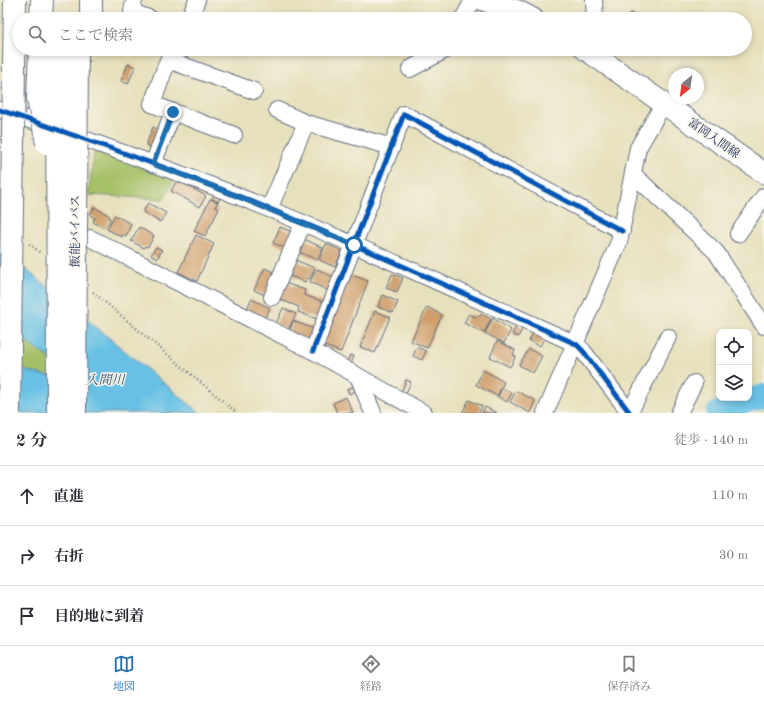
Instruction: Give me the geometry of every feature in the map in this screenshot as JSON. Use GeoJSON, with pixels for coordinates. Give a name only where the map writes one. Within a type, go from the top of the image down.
{"type":"FeatureCollection","features":[{"type":"Feature","properties":{"kind":"highway"},"geometry":{"type":"LineString","coordinates":[[15,0],[15,12]]}},
{"type":"Feature","properties":{"kind":"highway"},"geometry":{"type":"LineString","coordinates":[[41,12],[42,0]]}},
{"type":"Feature","properties":{"kind":"highway"},"geometry":{"type":"LineString","coordinates":[[57,0],[57,12]]}},
{"type":"Feature","properties":{"kind":"highway"},"geometry":{"type":"LineString","coordinates":[[77,12],[78,0]]}},
{"type":"Feature","properties":{"kind":"highway"},"geometry":{"type":"LineString","coordinates":[[90,12],[91,0]]}},
{"type":"Feature","properties":{"kind":"highway"},"geometry":{"type":"LineString","coordinates":[[9,413],[14,56]]}},
{"type":"Feature","properties":{"kind":"highway"},"geometry":{"type":"LineString","coordinates":[[40,56],[38,99],[66,192]]}},
{"type":"Feature","properties":{"kind":"highway","name":"飯能バイパス"},"geometry":{"type":"LineString","coordinates":[[57,56],[66,192],[75,413]]}},
{"type":"Feature","properties":{"kind":"highway","name":"飯能バイパス"},"geometry":{"type":"LineString","coordinates":[[58,413],[66,192],[76,56]]}},
{"type":"Feature","properties":{"kind":"highway"},"geometry":{"type":"LineString","coordinates":[[66,192],[89,125],[90,56]]}},
{"type":"Feature","properties":{"kind":"main road"},"geometry":{"type":"LineString","coordinates":[[483,0],[520,12]]}},
{"type":"Feature","properties":{"kind":"main road","name":"富岡入間線"},"geometry":{"type":"LineString","coordinates":[[599,56],[764,173]]}},
{"type":"Feature","properties":{"kind":"street"},"geometry":{"type":"LineString","coordinates":[[132,12],[134,0]]}},
{"type":"Feature","properties":{"kind":"street"},"geometry":{"type":"LineString","coordinates":[[193,12],[197,0]]}},
{"type":"Feature","properties":{"kind":"street"},"geometry":{"type":"LineString","coordinates":[[467,12],[473,0]]}},
{"type":"Feature","properties":{"kind":"street"},"geometry":{"type":"LineString","coordinates":[[594,0],[595,12]]}},
{"type":"Feature","properties":{"kind":"street"},"geometry":{"type":"LineString","coordinates":[[410,69],[433,56]]}},
{"type":"Feature","properties":{"kind":"street"},"geometry":{"type":"LineString","coordinates":[[234,135],[152,104],[168,60],[254,91]]}},
{"type":"Feature","properties":{"kind":"street"},"geometry":{"type":"LineString","coordinates":[[545,413],[576,344],[622,231],[638,148],[664,103]]}},
{"type":"Feature","properties":{"kind":"street"},"geometry":{"type":"LineString","coordinates":[[0,110],[153,164],[269,209],[354,245],[576,344],[630,412],[668,337]]}},
{"type":"Feature","properties":{"kind":"street"},"geometry":{"type":"LineString","coordinates":[[277,110],[306,123],[392,147]]}},
{"type":"Feature","properties":{"kind":"street"},"geometry":{"type":"LineString","coordinates":[[153,164],[173,112]]}},
{"type":"Feature","properties":{"kind":"street"},"geometry":{"type":"LineString","coordinates":[[313,351],[404,114],[622,231]]}},
{"type":"Feature","properties":{"kind":"street"},"geometry":{"type":"LineString","coordinates":[[269,209],[306,123]]}},
{"type":"Feature","properties":{"kind":"street"},"geometry":{"type":"LineString","coordinates":[[634,175],[716,252],[764,326]]}},
{"type":"Feature","properties":{"kind":"street"},"geometry":{"type":"LineString","coordinates":[[738,234],[764,196]]}},
{"type":"Feature","properties":{"kind":"street"},"geometry":{"type":"LineString","coordinates":[[272,297],[303,223]]}},
{"type":"Feature","properties":{"kind":"street"},"geometry":{"type":"LineString","coordinates":[[90,238],[313,351],[424,413]]}},
{"type":"Feature","properties":{"kind":"street"},"geometry":{"type":"LineString","coordinates":[[358,376],[373,413]]}},
{"type":"Feature","properties":{"kind":"street"},"geometry":{"type":"LineString","coordinates":[[679,413],[694,382]]}},
{"type":"Feature","properties":{"kind":"path"},"geometry":{"type":"LineString","coordinates":[[27,243],[45,256]]}},
{"type":"Feature","properties":{"kind":"path"},"geometry":{"type":"LineString","coordinates":[[88,289],[237,413]]}},
{"type":"Feature","properties":{"kind":"green space"},"geometry":{"type":"Polygon","coordinates":[[[95,147],[176,177],[164,199],[88,195],[95,147]]]}},
{"type":"Feature","properties":{"kind":"green space"},"geometry":{"type":"Polygon","coordinates":[[[8,329],[66,367],[56,377],[38,374],[0,363],[8,329]]]}},
{"type":"Feature","properties":{"kind":"water","name":"入間川"},"geometry":{"type":"Polygon","coordinates":[[[0,248],[200,413],[22,413],[0,396],[0,363],[38,374],[56,377],[66,367],[42,353],[0,323],[0,248]]]}},
{"type":"Feature","properties":{"kind":"building"},"geometry":{"type":"Polygon","coordinates":[[[128,64],[135,67],[128,84],[121,81],[128,64]]]}},
{"type":"Feature","properties":{"kind":"building"},"geometry":{"type":"Polygon","coordinates":[[[153,127],[159,130],[151,147],[146,145],[153,127]]]}},
{"type":"Feature","properties":{"kind":"building"},"geometry":{"type":"Polygon","coordinates":[[[177,180],[206,196],[200,207],[171,191],[177,180]]]}},
{"type":"Feature","properties":{"kind":"building"},"geometry":{"type":"Polygon","coordinates":[[[214,195],[220,198],[218,202],[212,199],[214,195]]]}},
{"type":"Feature","properties":{"kind":"building"},"geometry":{"type":"Polygon","coordinates":[[[210,199],[218,202],[215,207],[219,209],[205,236],[194,231],[210,199]]]}},
{"type":"Feature","properties":{"kind":"building"},"geometry":{"type":"Polygon","coordinates":[[[148,203],[166,213],[160,222],[143,212],[148,203]]]}},
{"type":"Feature","properties":{"kind":"building"},"geometry":{"type":"Polygon","coordinates":[[[94,207],[110,216],[109,218],[111,219],[104,228],[93,222],[95,218],[90,215],[94,207]]]}},
{"type":"Feature","properties":{"kind":"building"},"geometry":{"type":"Polygon","coordinates":[[[115,215],[131,224],[126,236],[123,234],[122,237],[107,229],[115,215]]]}},
{"type":"Feature","properties":{"kind":"building"},"geometry":{"type":"Polygon","coordinates":[[[139,227],[154,236],[148,247],[145,246],[144,248],[131,241],[139,227]]]}},
{"type":"Feature","properties":{"kind":"building"},"geometry":{"type":"Polygon","coordinates":[[[280,227],[292,232],[285,248],[273,243],[280,227]]]}},
{"type":"Feature","properties":{"kind":"building"},"geometry":{"type":"Polygon","coordinates":[[[196,235],[214,244],[197,281],[178,272],[196,235]]]}},
{"type":"Feature","properties":{"kind":"building"},"geometry":{"type":"Polygon","coordinates":[[[304,239],[323,248],[317,260],[299,252],[304,239]]]}},
{"type":"Feature","properties":{"kind":"building"},"geometry":{"type":"Polygon","coordinates":[[[326,244],[342,251],[335,267],[319,260],[326,244]]]}},
{"type":"Feature","properties":{"kind":"building"},"geometry":{"type":"Polygon","coordinates":[[[156,247],[162,250],[157,259],[151,255],[156,247]]]}},
{"type":"Feature","properties":{"kind":"building"},"geometry":{"type":"Polygon","coordinates":[[[295,260],[315,268],[310,279],[307,278],[305,282],[288,275],[295,260]]]}},
{"type":"Feature","properties":{"kind":"building"},"geometry":{"type":"Polygon","coordinates":[[[265,268],[277,274],[267,296],[254,290],[265,268]]]}},
{"type":"Feature","properties":{"kind":"building"},"geometry":{"type":"Polygon","coordinates":[[[317,269],[335,278],[329,291],[310,282],[317,269]]]}},
{"type":"Feature","properties":{"kind":"building"},"geometry":{"type":"Polygon","coordinates":[[[349,274],[368,281],[341,352],[322,345],[349,274]]]}},
{"type":"Feature","properties":{"kind":"building"},"geometry":{"type":"Polygon","coordinates":[[[392,274],[403,278],[397,292],[386,288],[392,274]]]}},
{"type":"Feature","properties":{"kind":"building"},"geometry":{"type":"Polygon","coordinates":[[[285,283],[305,290],[304,295],[324,302],[317,319],[298,312],[299,307],[279,299],[285,283]]]}},
{"type":"Feature","properties":{"kind":"building"},"geometry":{"type":"Polygon","coordinates":[[[383,295],[398,302],[393,313],[378,307],[383,295]]]}},
{"type":"Feature","properties":{"kind":"building"},"geometry":{"type":"Polygon","coordinates":[[[251,299],[270,308],[264,320],[246,312],[251,299]]]}},
{"type":"Feature","properties":{"kind":"building"},"geometry":{"type":"Polygon","coordinates":[[[427,307],[442,315],[427,348],[411,341],[427,307]]]}},
{"type":"Feature","properties":{"kind":"building"},"geometry":{"type":"Polygon","coordinates":[[[283,308],[296,314],[288,330],[276,324],[283,308]]]}},
{"type":"Feature","properties":{"kind":"building"},"geometry":{"type":"Polygon","coordinates":[[[375,311],[390,317],[375,353],[360,347],[375,311]]]}},
{"type":"Feature","properties":{"kind":"building"},"geometry":{"type":"Polygon","coordinates":[[[469,314],[480,317],[481,314],[491,319],[484,333],[464,323],[469,314]]]}},
{"type":"Feature","properties":{"kind":"building"},"geometry":{"type":"Polygon","coordinates":[[[493,318],[511,330],[504,343],[485,333],[493,318]]]}},
{"type":"Feature","properties":{"kind":"building"},"geometry":{"type":"Polygon","coordinates":[[[293,321],[314,329],[310,340],[289,333],[293,321]]]}},
{"type":"Feature","properties":{"kind":"building"},"geometry":{"type":"Polygon","coordinates":[[[517,325],[523,328],[518,337],[512,334],[517,325]]]}},
{"type":"Feature","properties":{"kind":"building"},"geometry":{"type":"Polygon","coordinates":[[[534,331],[545,337],[540,346],[529,341],[534,331]]]}},
{"type":"Feature","properties":{"kind":"building"},"geometry":{"type":"Polygon","coordinates":[[[497,341],[515,350],[513,355],[516,356],[510,367],[490,357],[497,341]]]}},
{"type":"Feature","properties":{"kind":"building"},"geometry":{"type":"Polygon","coordinates":[[[417,347],[426,351],[422,360],[413,356],[417,347]]]}},
{"type":"Feature","properties":{"kind":"building"},"geometry":{"type":"Polygon","coordinates":[[[529,349],[542,356],[533,373],[519,365],[529,349]]]}},
{"type":"Feature","properties":{"kind":"building"},"geometry":{"type":"Polygon","coordinates":[[[350,355],[354,356],[350,367],[346,365],[350,355]]]}},
{"type":"Feature","properties":{"kind":"building"},"geometry":{"type":"Polygon","coordinates":[[[483,370],[504,382],[497,396],[476,385],[483,370]]]}},
{"type":"Feature","properties":{"kind":"building"},"geometry":{"type":"Polygon","coordinates":[[[406,380],[411,382],[406,393],[402,391],[406,380]]]}},
{"type":"Feature","properties":{"kind":"building"},"geometry":{"type":"Polygon","coordinates":[[[354,386],[356,391],[349,394],[347,389],[354,386]]]}},
{"type":"Feature","properties":{"kind":"building"},"geometry":{"type":"Polygon","coordinates":[[[502,388],[512,393],[507,402],[498,397],[502,388]]]}},
{"type":"Feature","properties":{"kind":"building"},"geometry":{"type":"Polygon","coordinates":[[[516,391],[535,400],[530,413],[510,402],[516,391]]]}},
{"type":"Feature","properties":{"kind":"building"},"geometry":{"type":"Polygon","coordinates":[[[346,397],[353,413],[337,413],[333,403],[346,397]]]}},
{"type":"Feature","properties":{"kind":"building"},"geometry":{"type":"Polygon","coordinates":[[[469,400],[482,406],[479,413],[462,413],[469,400]]]}},
{"type":"Feature","properties":{"kind":"building"},"geometry":{"type":"Polygon","coordinates":[[[485,407],[497,413],[482,413],[485,407]]]}},
{"type":"Feature","properties":{"kind":"waterway"},"geometry":{"type":"LineString","coordinates":[[718,413],[743,402],[764,396]]}},
{"type":"Feature","properties":{"kind":"cycle path"},"geometry":{"type":"LineString","coordinates":[[0,110],[138,158],[265,207],[576,344],[630,413]]}},
{"type":"Feature","properties":{"kind":"cycle path"},"geometry":{"type":"LineString","coordinates":[[313,351],[404,114],[622,231]]}},
{"type":"Feature","properties":{"kind":"route"},"geometry":{"type":"LineString","coordinates":[[173,112],[153,164],[220,189],[354,245]]}}]}
